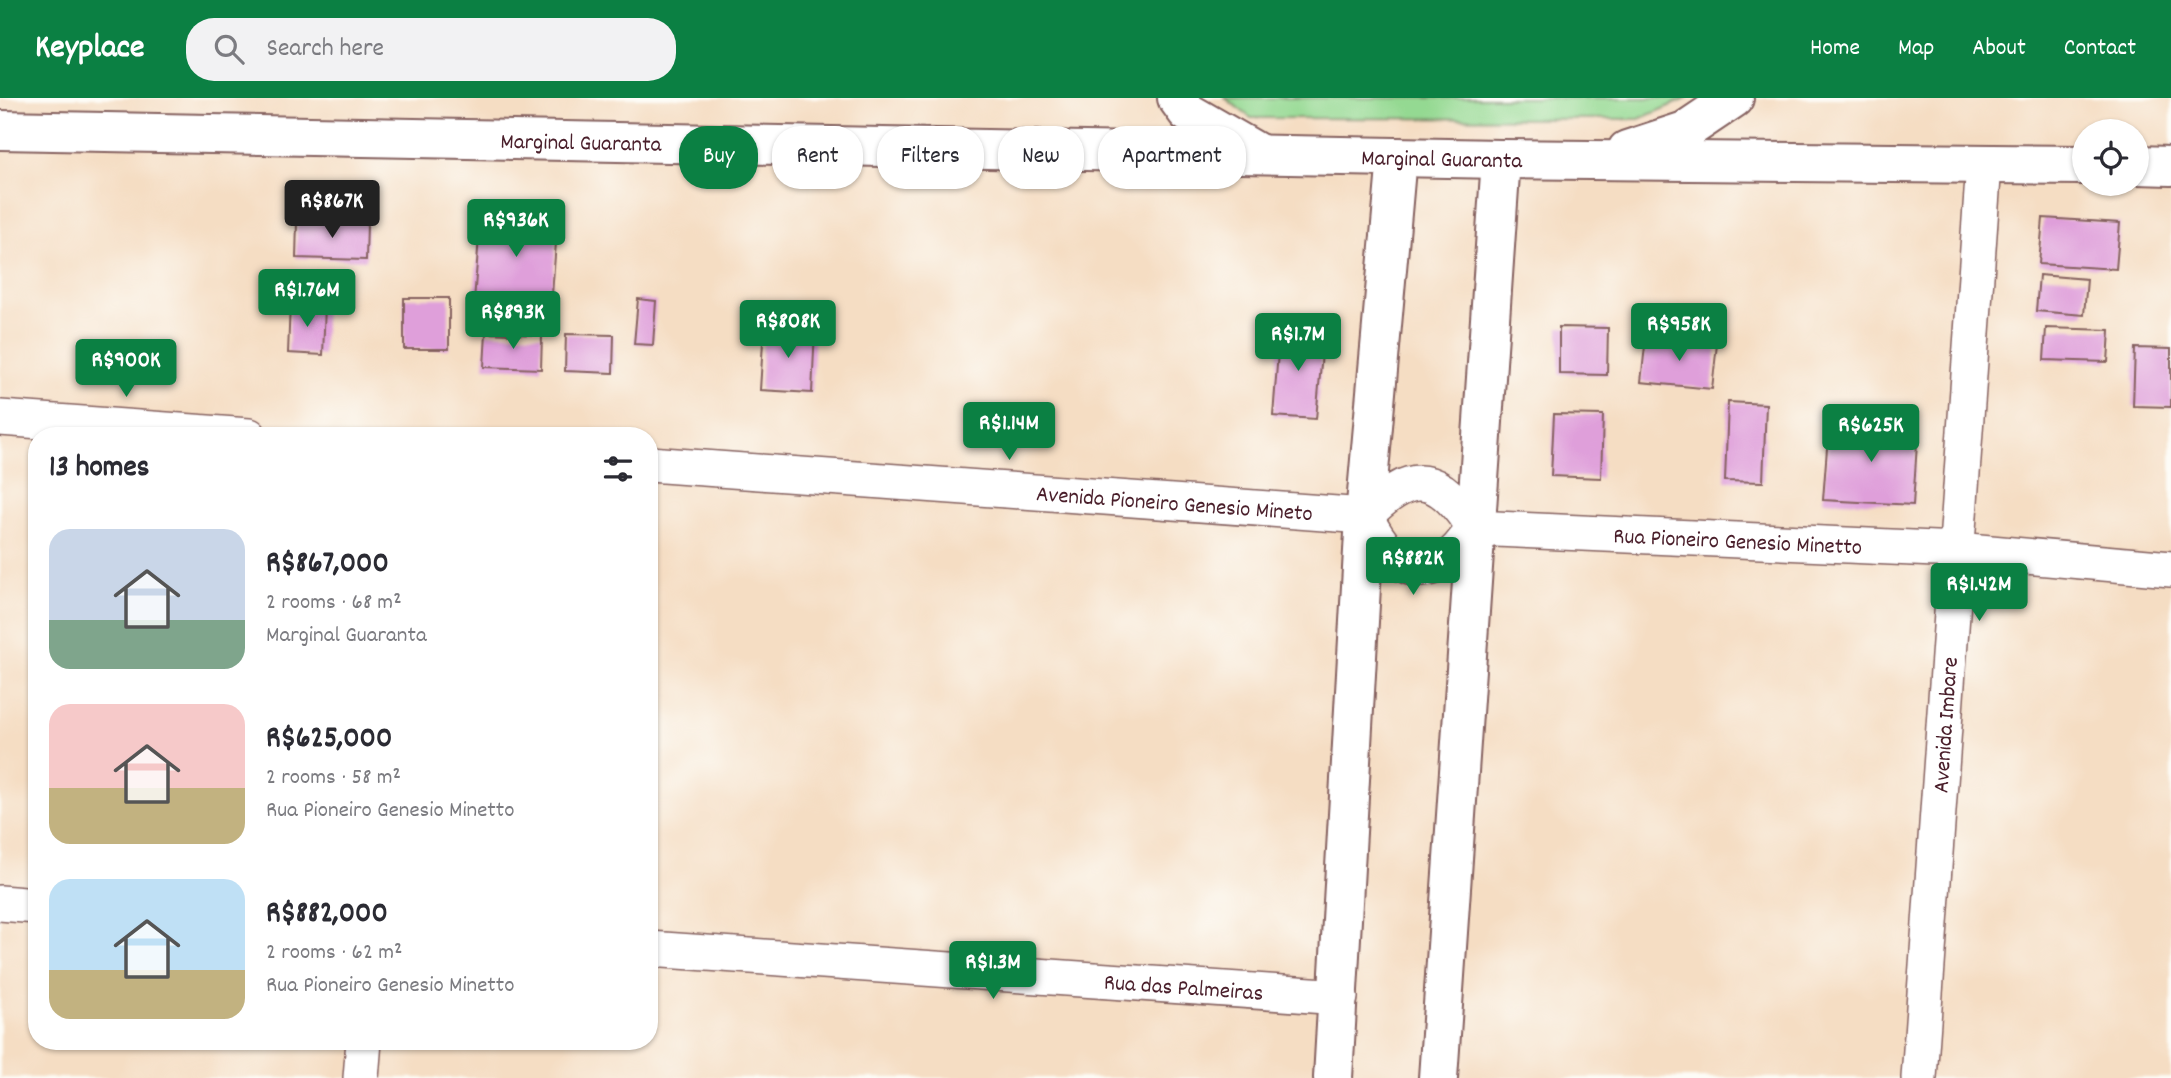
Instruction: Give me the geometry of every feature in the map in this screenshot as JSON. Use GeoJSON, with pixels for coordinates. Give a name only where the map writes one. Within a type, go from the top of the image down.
{"type":"FeatureCollection","features":[{"type":"Feature","properties":{"kind":"main road"},"geometry":{"type":"LineString","coordinates":[[1177,98],[1187,112],[1260,154]]}},
{"type":"Feature","properties":{"kind":"main road"},"geometry":{"type":"LineString","coordinates":[[1599,160],[1685,131],[1734,98]]}},
{"type":"Feature","properties":{"kind":"main road","name":"Marginal Guaranta"},"geometry":{"type":"LineString","coordinates":[[0,130],[1501,159],[2072,165]]}},
{"type":"Feature","properties":{"kind":"main road"},"geometry":{"type":"LineString","coordinates":[[1333,1078],[1340,997],[1365,516],[1397,156]]}},
{"type":"Feature","properties":{"kind":"main road"},"geometry":{"type":"LineString","coordinates":[[1438,1078],[1501,159]]}},
{"type":"Feature","properties":{"kind":"main road"},"geometry":{"type":"LineString","coordinates":[[2149,165],[2171,166]]}},
{"type":"Feature","properties":{"kind":"street","name":"Avenida Imbare"},"geometry":{"type":"LineString","coordinates":[[1919,1078],[1984,163]]}},
{"type":"Feature","properties":{"kind":"street"},"geometry":{"type":"LineString","coordinates":[[0,418],[124,427]]}},
{"type":"Feature","properties":{"kind":"street","name":"Avenida Pioneiro Genesio Mineto"},"geometry":{"type":"LineString","coordinates":[[658,465],[1365,516]]}},
{"type":"Feature","properties":{"kind":"street"},"geometry":{"type":"LineString","coordinates":[[1408,485],[1435,485],[1454,497],[1474,527],[1462,546],[1444,562],[1421,570],[1399,564],[1378,542],[1365,516],[1386,496],[1408,485]]}},
{"type":"Feature","properties":{"kind":"street","name":"Rua Pioneiro Genesio Minetto"},"geometry":{"type":"LineString","coordinates":[[1474,527],[1956,550],[2171,569]]}},
{"type":"Feature","properties":{"kind":"street"},"geometry":{"type":"LineString","coordinates":[[0,903],[28,905]]}},
{"type":"Feature","properties":{"kind":"street","name":"Rua das Palmeiras"},"geometry":{"type":"LineString","coordinates":[[658,949],[1340,997]]}},
{"type":"Feature","properties":{"kind":"street"},"geometry":{"type":"LineString","coordinates":[[361,1078],[363,1050]]}},
{"type":"Feature","properties":{"kind":"green space"},"geometry":{"type":"Polygon","coordinates":[[[1225,98],[1688,98],[1639,119],[1251,118],[1225,98]]]}},
{"type":"Feature","properties":{"kind":"building"},"geometry":{"type":"Polygon","coordinates":[[[481,211],[558,217],[551,307],[474,301],[481,211]]]}},
{"type":"Feature","properties":{"kind":"building"},"geometry":{"type":"Polygon","coordinates":[[[2043,218],[2120,223],[2116,269],[2039,264],[2043,218]]]}},
{"type":"Feature","properties":{"kind":"building"},"geometry":{"type":"Polygon","coordinates":[[[297,221],[367,223],[366,260],[296,258],[297,221]]]}},
{"type":"Feature","properties":{"kind":"building"},"geometry":{"type":"Polygon","coordinates":[[[2039,275],[2087,279],[2084,315],[2036,311],[2039,275]]]}},
{"type":"Feature","properties":{"kind":"building"},"geometry":{"type":"Polygon","coordinates":[[[404,298],[449,298],[449,349],[404,349],[404,298]]]}},
{"type":"Feature","properties":{"kind":"building"},"geometry":{"type":"Polygon","coordinates":[[[638,299],[656,301],[653,345],[634,344],[638,299]]]}},
{"type":"Feature","properties":{"kind":"building"},"geometry":{"type":"Polygon","coordinates":[[[290,303],[325,305],[323,355],[288,353],[290,303]]]}},
{"type":"Feature","properties":{"kind":"building"},"geometry":{"type":"Polygon","coordinates":[[[764,326],[815,329],[812,393],[760,390],[764,326]]]}},
{"type":"Feature","properties":{"kind":"building"},"geometry":{"type":"Polygon","coordinates":[[[1280,327],[1324,331],[1316,419],[1273,416],[1280,327]]]}},
{"type":"Feature","properties":{"kind":"building"},"geometry":{"type":"Polygon","coordinates":[[[1559,327],[1608,328],[1607,375],[1559,374],[1559,327]]]}},
{"type":"Feature","properties":{"kind":"building"},"geometry":{"type":"Polygon","coordinates":[[[2046,328],[2110,330],[2108,362],[2044,360],[2046,328]]]}},
{"type":"Feature","properties":{"kind":"building"},"geometry":{"type":"Polygon","coordinates":[[[486,333],[542,335],[541,369],[484,367],[486,333]]]}},
{"type":"Feature","properties":{"kind":"building"},"geometry":{"type":"Polygon","coordinates":[[[566,334],[614,335],[613,373],[565,371],[566,334]]]}},
{"type":"Feature","properties":{"kind":"building"},"geometry":{"type":"Polygon","coordinates":[[[1646,337],[1717,344],[1712,389],[1641,382],[1646,337]]]}},
{"type":"Feature","properties":{"kind":"building"},"geometry":{"type":"Polygon","coordinates":[[[2135,348],[2171,349],[2171,407],[2133,406],[2135,348]]]}},
{"type":"Feature","properties":{"kind":"building"},"geometry":{"type":"Polygon","coordinates":[[[1728,402],[1766,404],[1763,482],[1725,481],[1728,402]]]}},
{"type":"Feature","properties":{"kind":"building"},"geometry":{"type":"Polygon","coordinates":[[[1554,414],[1603,415],[1601,478],[1551,476],[1554,414]]]}},
{"type":"Feature","properties":{"kind":"building"},"geometry":{"type":"Polygon","coordinates":[[[1829,422],[1918,428],[1913,505],[1823,500],[1829,422]]]}}]}
